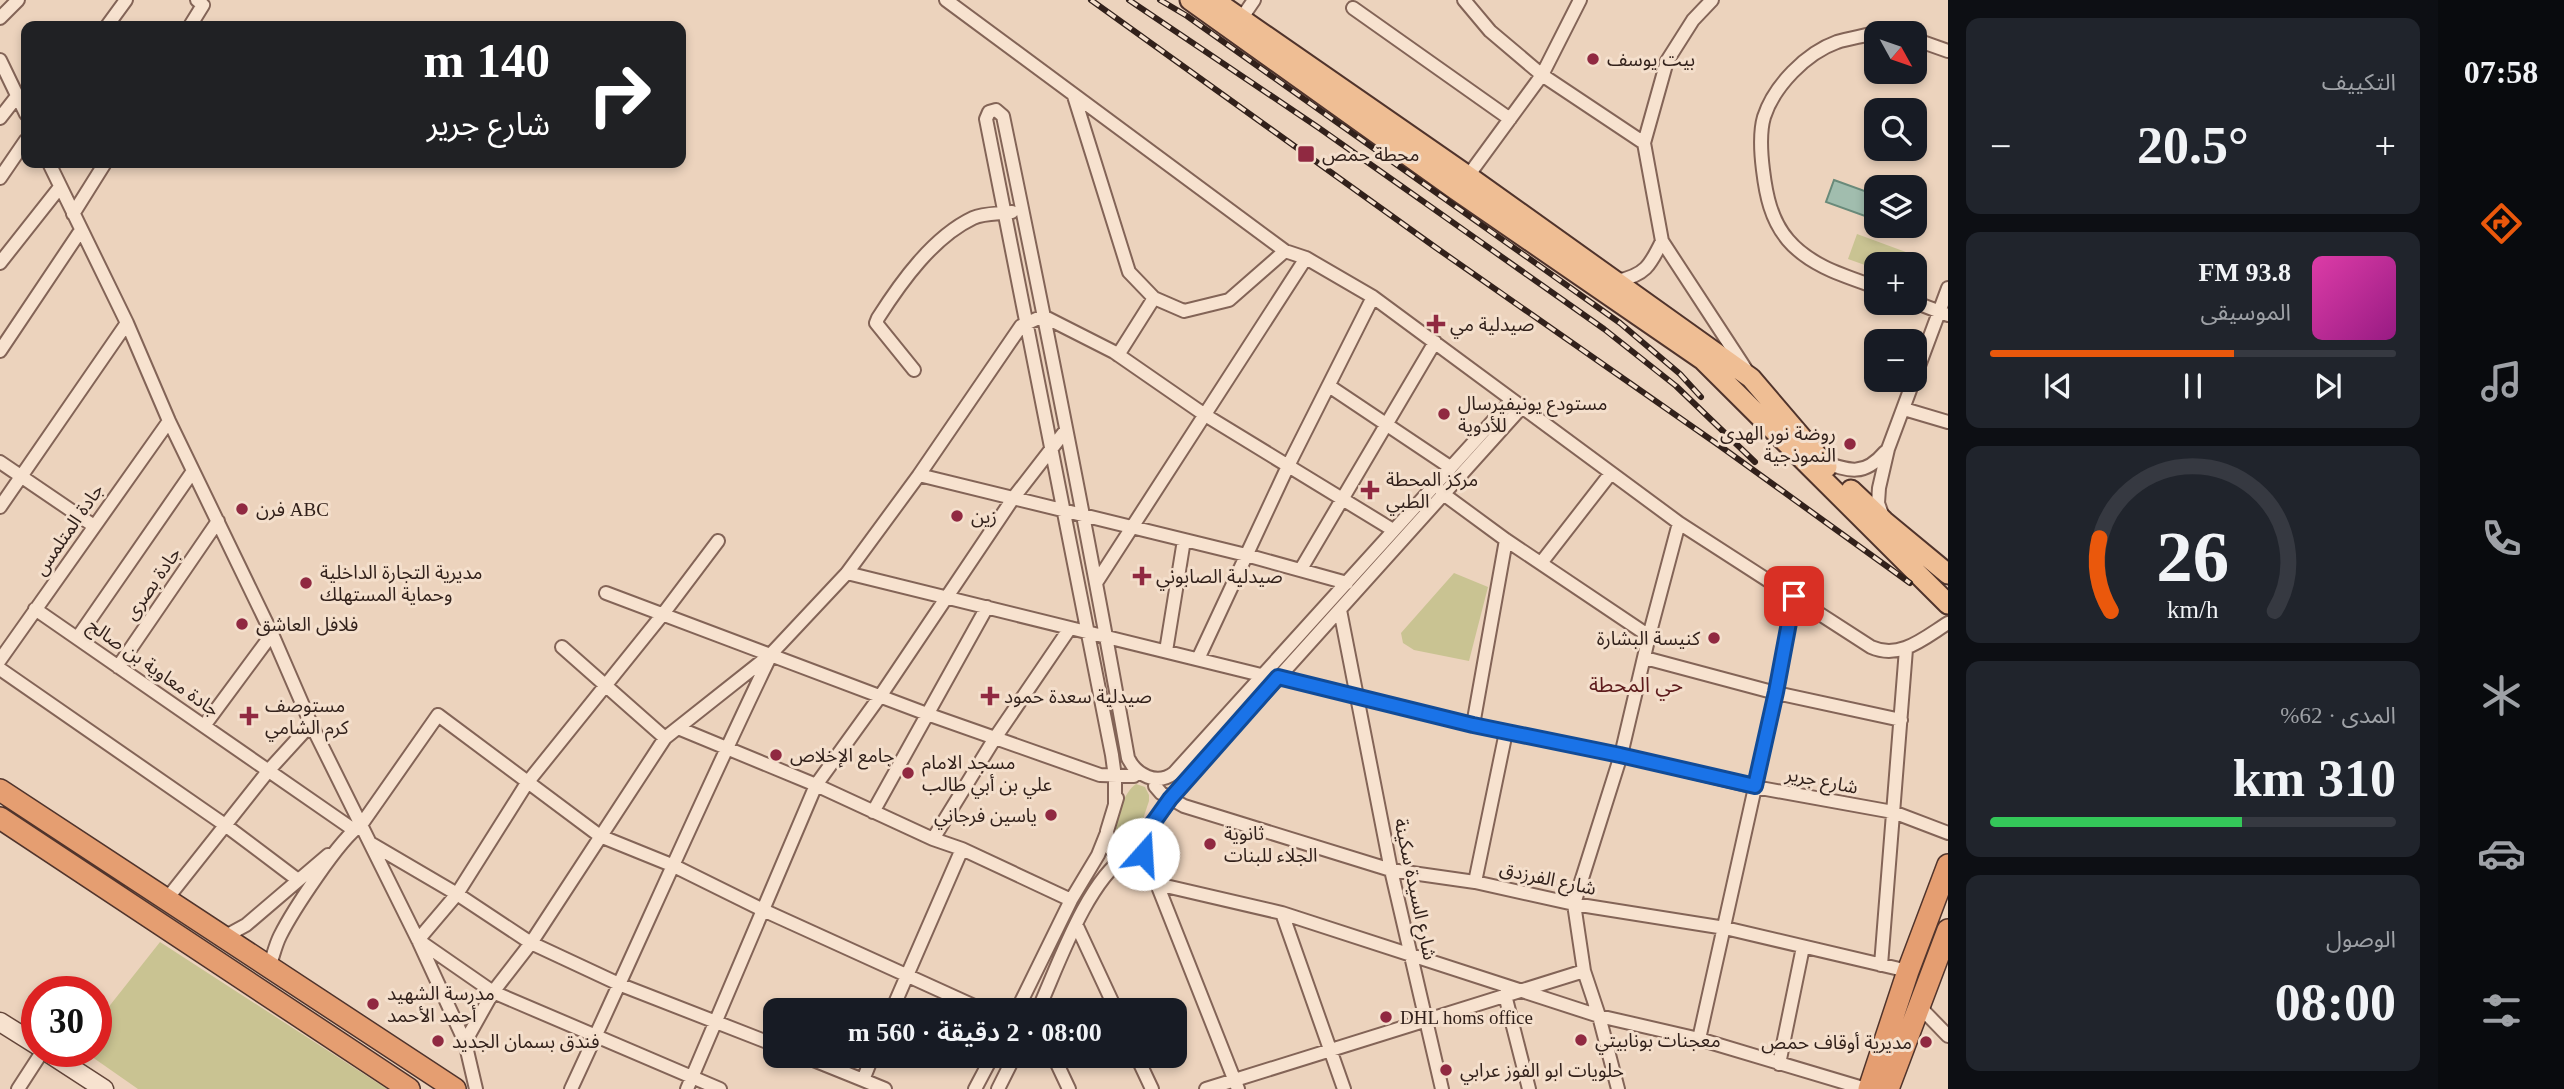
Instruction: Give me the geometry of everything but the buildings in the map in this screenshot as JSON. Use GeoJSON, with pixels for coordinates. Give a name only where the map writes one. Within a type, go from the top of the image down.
{"type":"FeatureCollection","features":[{"type":"Feature","properties":{"kind":"highway"},"geometry":{"type":"LineString","coordinates":[[0,790],[455,1089]]}},
{"type":"Feature","properties":{"kind":"highway"},"geometry":{"type":"LineString","coordinates":[[0,818],[409,1089]]}},
{"type":"Feature","properties":{"kind":"highway"},"geometry":{"type":"LineString","coordinates":[[1867,1089],[1948,865]]}},
{"type":"Feature","properties":{"kind":"highway"},"geometry":{"type":"LineString","coordinates":[[1888,1089],[1948,930]]}},
{"type":"Feature","properties":{"kind":"main road"},"geometry":{"type":"LineString","coordinates":[[1189,0],[1456,190],[1703,360],[1948,604]]}},
{"type":"Feature","properties":{"kind":"main road"},"geometry":{"type":"LineString","coordinates":[[1214,0],[1751,377],[1821,461],[1884,521],[1948,574]]}},
{"type":"Feature","properties":{"kind":"main road"},"geometry":{"type":"LineString","coordinates":[[0,1022],[21,1035]]}},
{"type":"Feature","properties":{"kind":"main road"},"geometry":{"type":"LineString","coordinates":[[68,1067],[104,1089]]}},
{"type":"Feature","properties":{"kind":"street"},"geometry":{"type":"LineString","coordinates":[[0,18],[18,0]]}},
{"type":"Feature","properties":{"kind":"street"},"geometry":{"type":"LineString","coordinates":[[111,21],[126,0]]}},
{"type":"Feature","properties":{"kind":"street"},"geometry":{"type":"LineString","coordinates":[[193,21],[203,5],[197,0]]}},
{"type":"Feature","properties":{"kind":"street"},"geometry":{"type":"LineString","coordinates":[[946,0],[1285,251],[1306,258],[1373,297],[1679,523],[1871,647],[1881,652],[1906,649],[1948,623]]}},
{"type":"Feature","properties":{"kind":"street"},"geometry":{"type":"LineString","coordinates":[[1241,19],[1254,0]]}},
{"type":"Feature","properties":{"kind":"street"},"geometry":{"type":"LineString","coordinates":[[1464,0],[1490,31],[1542,75],[1644,143]]}},
{"type":"Feature","properties":{"kind":"street"},"geometry":{"type":"LineString","coordinates":[[1468,176],[1542,75],[1580,0]]}},
{"type":"Feature","properties":{"kind":"street"},"geometry":{"type":"LineString","coordinates":[[1712,0],[1693,20],[1667,61],[1644,143],[1662,241],[1751,377]]}},
{"type":"Feature","properties":{"kind":"street"},"geometry":{"type":"LineString","coordinates":[[1353,8],[1510,119]]}},
{"type":"Feature","properties":{"kind":"street"},"geometry":{"type":"LineString","coordinates":[[1864,36],[1836,43],[1813,55],[1793,73],[1775,96],[1764,117],[1761,140],[1766,194],[1774,218],[1788,240],[1807,257],[1826,268],[1864,282]]}},
{"type":"Feature","properties":{"kind":"street"},"geometry":{"type":"LineString","coordinates":[[1927,44],[1948,51]]}},
{"type":"Feature","properties":{"kind":"street"},"geometry":{"type":"LineString","coordinates":[[0,60],[21,103]]}},
{"type":"Feature","properties":{"kind":"street"},"geometry":{"type":"LineString","coordinates":[[0,118],[18,96]]}},
{"type":"Feature","properties":{"kind":"street"},"geometry":{"type":"LineString","coordinates":[[1074,96],[1129,272],[1154,298],[1184,311],[1229,300],[1285,251]]}},
{"type":"Feature","properties":{"kind":"street","name":"شارع الفرزدق"},"geometry":{"type":"LineString","coordinates":[[1004,213],[986,119],[992,110],[999,111],[1003,116],[1129,758],[1139,776],[1184,806],[1391,870],[1475,882],[1574,905],[1724,928],[1908,971]]}},
{"type":"Feature","properties":{"kind":"street"},"geometry":{"type":"LineString","coordinates":[[0,178],[21,147]]}},
{"type":"Feature","properties":{"kind":"street"},"geometry":{"type":"LineString","coordinates":[[51,168],[272,634],[357,827],[370,843],[418,940],[465,1042],[476,1089]]}},
{"type":"Feature","properties":{"kind":"street"},"geometry":{"type":"LineString","coordinates":[[73,214],[102,168]]}},
{"type":"Feature","properties":{"kind":"street"},"geometry":{"type":"LineString","coordinates":[[0,262],[60,187]]}},
{"type":"Feature","properties":{"kind":"street"},"geometry":{"type":"LineString","coordinates":[[914,370],[876,323],[878,318],[923,258],[950,233],[975,217],[1023,211]]}},
{"type":"Feature","properties":{"kind":"street"},"geometry":{"type":"LineString","coordinates":[[1004,213],[1115,777],[1115,801]]}},
{"type":"Feature","properties":{"kind":"street"},"geometry":{"type":"LineString","coordinates":[[0,351],[81,230]]}},
{"type":"Feature","properties":{"kind":"street"},"geometry":{"type":"LineString","coordinates":[[1617,281],[1643,272],[1654,259],[1662,241]]}},
{"type":"Feature","properties":{"kind":"street"},"geometry":{"type":"LineString","coordinates":[[1096,583],[1306,258]]}},
{"type":"Feature","properties":{"kind":"street"},"geometry":{"type":"LineString","coordinates":[[1884,521],[1878,503],[1888,449],[1944,313],[1948,288]]}},
{"type":"Feature","properties":{"kind":"street"},"geometry":{"type":"LineString","coordinates":[[1198,659],[1288,466],[1373,297]]}},
{"type":"Feature","properties":{"kind":"street"},"geometry":{"type":"LineString","coordinates":[[1118,355],[1154,298]]}},
{"type":"Feature","properties":{"kind":"street"},"geometry":{"type":"LineString","coordinates":[[1927,307],[1944,313]]}},
{"type":"Feature","properties":{"kind":"street"},"geometry":{"type":"LineString","coordinates":[[465,1042],[493,992],[531,943],[665,738],[771,654],[846,573],[919,475],[1021,326],[1026,323],[1043,316],[1118,355],[1205,415],[1393,530]]}},
{"type":"Feature","properties":{"kind":"street"},"geometry":{"type":"LineString","coordinates":[[0,508],[127,323]]}},
{"type":"Feature","properties":{"kind":"street"},"geometry":{"type":"LineString","coordinates":[[1300,569],[1435,342]]}},
{"type":"Feature","properties":{"kind":"street"},"geometry":{"type":"LineString","coordinates":[[1329,386],[1450,467]]}},
{"type":"Feature","properties":{"kind":"street"},"geometry":{"type":"LineString","coordinates":[[606,593],[927,714],[1100,775],[1161,778],[1174,773],[1450,467],[1516,404]]}},
{"type":"Feature","properties":{"kind":"street"},"geometry":{"type":"LineString","coordinates":[[1043,998],[1076,924],[1115,863],[1140,850],[1158,815],[1170,799],[1340,610],[1516,404]]}},
{"type":"Feature","properties":{"kind":"street"},"geometry":{"type":"LineString","coordinates":[[1904,409],[1948,422]]}},
{"type":"Feature","properties":{"kind":"street","name":"جادة المتلمس"},"geometry":{"type":"LineString","coordinates":[[0,660],[169,421]]}},
{"type":"Feature","properties":{"kind":"street"},"geometry":{"type":"LineString","coordinates":[[687,1089],[816,785],[881,695],[1014,497],[1066,430]]}},
{"type":"Feature","properties":{"kind":"street"},"geometry":{"type":"LineString","coordinates":[[1821,461],[1848,471],[1864,469],[1876,462],[1888,449]]}},
{"type":"Feature","properties":{"kind":"street"},"geometry":{"type":"LineString","coordinates":[[0,462],[94,526]]}},
{"type":"Feature","properties":{"kind":"street"},"geometry":{"type":"LineString","coordinates":[[78,637],[193,471]]}},
{"type":"Feature","properties":{"kind":"street"},"geometry":{"type":"LineString","coordinates":[[1541,563],[1611,473]]}},
{"type":"Feature","properties":{"kind":"street"},"geometry":{"type":"LineString","coordinates":[[919,475],[1247,555],[1347,583]]}},
{"type":"Feature","properties":{"kind":"street"},"geometry":{"type":"LineString","coordinates":[[1442,493],[1506,540],[1648,636]]}},
{"type":"Feature","properties":{"kind":"street","name":"جادة بصرى"},"geometry":{"type":"LineString","coordinates":[[118,667],[218,522]]}},
{"type":"Feature","properties":{"kind":"street"},"geometry":{"type":"LineString","coordinates":[[1618,1089],[1584,971],[1574,905],[1620,755],[1645,658],[1648,636],[1679,523]]}},
{"type":"Feature","properties":{"kind":"street"},"geometry":{"type":"LineString","coordinates":[[1166,651],[1185,540]]}},
{"type":"Feature","properties":{"kind":"street"},"geometry":{"type":"LineString","coordinates":[[1473,725],[1506,540]]}},
{"type":"Feature","properties":{"kind":"street"},"geometry":{"type":"LineString","coordinates":[[418,940],[457,894],[527,783],[718,541]]}},
{"type":"Feature","properties":{"kind":"street"},"geometry":{"type":"LineString","coordinates":[[846,573],[1261,675]]}},
{"type":"Feature","properties":{"kind":"street"},"geometry":{"type":"LineString","coordinates":[[1699,1039],[1776,692],[1794,596]]}},
{"type":"Feature","properties":{"kind":"street"},"geometry":{"type":"LineString","coordinates":[[873,812],[987,607]]}},
{"type":"Feature","properties":{"kind":"street","name":"جادة معاوية بن صالح"},"geometry":{"type":"LineString","coordinates":[[36,609],[204,726],[357,827]]}},
{"type":"Feature","properties":{"kind":"street","name":"شارع السيدة سكينة"},"geometry":{"type":"LineString","coordinates":[[1340,610],[1391,870],[1442,1089]]}},
{"type":"Feature","properties":{"kind":"street"},"geometry":{"type":"LineString","coordinates":[[933,839],[995,738],[1070,628]]}},
{"type":"Feature","properties":{"kind":"street"},"geometry":{"type":"LineString","coordinates":[[204,726],[272,634]]}},
{"type":"Feature","properties":{"kind":"street"},"geometry":{"type":"LineString","coordinates":[[562,648],[665,738]]}},
{"type":"Feature","properties":{"kind":"street"},"geometry":{"type":"LineString","coordinates":[[1881,965],[1906,649]]}},
{"type":"Feature","properties":{"kind":"street"},"geometry":{"type":"LineString","coordinates":[[571,1089],[771,654]]}},
{"type":"Feature","properties":{"kind":"street"},"geometry":{"type":"LineString","coordinates":[[1645,658],[1900,720]]}},
{"type":"Feature","properties":{"kind":"street"},"geometry":{"type":"LineString","coordinates":[[0,670],[225,825],[298,880]]}},
{"type":"Feature","properties":{"kind":"street","name":"شارع جرير"},"geometry":{"type":"LineString","coordinates":[[1278,677],[1473,725],[1755,786],[1893,812],[1948,833]]}},
{"type":"Feature","properties":{"kind":"street"},"geometry":{"type":"LineString","coordinates":[[224,937],[246,925],[341,844],[357,827],[438,715],[600,835],[674,866],[763,910],[957,998]]}},
{"type":"Feature","properties":{"kind":"street"},"geometry":{"type":"LineString","coordinates":[[166,900],[269,770],[312,723]]}},
{"type":"Feature","properties":{"kind":"street"},"geometry":{"type":"LineString","coordinates":[[678,728],[816,785],[1071,900]]}},
{"type":"Feature","properties":{"kind":"street"},"geometry":{"type":"LineString","coordinates":[[1475,882],[1506,732]]}},
{"type":"Feature","properties":{"kind":"street"},"geometry":{"type":"LineString","coordinates":[[1100,775],[1111,786],[1115,801]]}},
{"type":"Feature","properties":{"kind":"street"},"geometry":{"type":"LineString","coordinates":[[1023,998],[1071,900],[1098,855],[1122,785],[1139,776]]}},
{"type":"Feature","properties":{"kind":"street"},"geometry":{"type":"LineString","coordinates":[[1147,869],[1143,854],[1157,802],[1155,786]]}},
{"type":"Feature","properties":{"kind":"street"},"geometry":{"type":"LineString","coordinates":[[1158,815],[1174,805],[1184,806]]}},
{"type":"Feature","properties":{"kind":"street"},"geometry":{"type":"LineString","coordinates":[[1107,831],[1108,846],[1119,855],[1139,859],[1157,884],[1236,1085]]}},
{"type":"Feature","properties":{"kind":"street"},"geometry":{"type":"LineString","coordinates":[[370,843],[457,894],[531,943],[621,985],[763,1040]]}},
{"type":"Feature","properties":{"kind":"street"},"geometry":{"type":"LineString","coordinates":[[269,967],[280,937],[301,901],[341,844]]}},
{"type":"Feature","properties":{"kind":"street"},"geometry":{"type":"LineString","coordinates":[[897,998],[962,849]]}},
{"type":"Feature","properties":{"kind":"street"},"geometry":{"type":"LineString","coordinates":[[1157,884],[1282,913],[1599,1016],[1699,1039],[1867,1089]]}},
{"type":"Feature","properties":{"kind":"street"},"geometry":{"type":"LineString","coordinates":[[1282,913],[1344,1089]]}},
{"type":"Feature","properties":{"kind":"street"},"geometry":{"type":"LineString","coordinates":[[1076,924],[1110,998]]}},
{"type":"Feature","properties":{"kind":"street"},"geometry":{"type":"LineString","coordinates":[[418,940],[493,992],[720,1089]]}},
{"type":"Feature","properties":{"kind":"street"},"geometry":{"type":"LineString","coordinates":[[1779,1064],[1803,947]]}},
{"type":"Feature","properties":{"kind":"street"},"geometry":{"type":"LineString","coordinates":[[1206,1089],[1236,1085],[1330,1049],[1584,971]]}},
{"type":"Feature","properties":{"kind":"street"},"geometry":{"type":"LineString","coordinates":[[1505,995],[1529,1089]]}},
{"type":"Feature","properties":{"kind":"street"},"geometry":{"type":"LineString","coordinates":[[1918,1005],[1948,1037]]}},
{"type":"Feature","properties":{"kind":"street"},"geometry":{"type":"LineString","coordinates":[[18,1089],[33,1067]]}},
{"type":"Feature","properties":{"kind":"street"},"geometry":{"type":"LineString","coordinates":[[833,1068],[885,1089]]}},
{"type":"Feature","properties":{"kind":"street"},"geometry":{"type":"LineString","coordinates":[[863,1080],[868,1068]]}},
{"type":"Feature","properties":{"kind":"street"},"geometry":{"type":"LineString","coordinates":[[975,1089],[986,1068]]}},
{"type":"Feature","properties":{"kind":"street"},"geometry":{"type":"LineString","coordinates":[[998,1089],[1008,1068]]}},
{"type":"Feature","properties":{"kind":"street"},"geometry":{"type":"LineString","coordinates":[[1059,1068],[1069,1089]]}},
{"type":"Feature","properties":{"kind":"street"},"geometry":{"type":"LineString","coordinates":[[1142,1068],[1152,1089]]}},
{"type":"Feature","properties":{"kind":"shaded area"},"geometry":{"type":"Polygon","coordinates":[[[1834,180],[1864,191],[1864,216],[1826,202],[1834,180]]]}},
{"type":"Feature","properties":{"kind":"shaded area"},"geometry":{"type":"Polygon","coordinates":[[[1857,234],[1906,252],[1864,252],[1864,265],[1848,259],[1857,234]]]}},
{"type":"Feature","properties":{"kind":"shaded area"},"geometry":{"type":"Polygon","coordinates":[[[1454,573],[1488,587],[1469,661],[1414,650],[1403,643],[1401,633],[1454,573]]]}},
{"type":"Feature","properties":{"kind":"shaded area"},"geometry":{"type":"Polygon","coordinates":[[[1136,784],[1145,787],[1149,801],[1136,840],[1130,847],[1122,847],[1116,842],[1117,819],[1123,802],[1136,784]]]}},
{"type":"Feature","properties":{"kind":"shaded area"},"geometry":{"type":"Polygon","coordinates":[[[160,942],[387,1089],[138,1089],[106,1067],[112,1067],[112,1003],[160,942]]]}},
{"type":"Feature","properties":{"kind":"railway"},"geometry":{"type":"LineString","coordinates":[[1091,0],[1910,583]]}},
{"type":"Feature","properties":{"kind":"railway"},"geometry":{"type":"LineString","coordinates":[[1129,0],[1319,128],[1604,329],[1676,386],[1755,462]]}},
{"type":"Feature","properties":{"kind":"railway"},"geometry":{"type":"LineString","coordinates":[[1160,0],[1187,16],[1620,323],[1680,374],[1701,397]]}},
{"type":"Feature","properties":{"kind":"place","name":"بيت يوسف"},"geometry":{"type":"Point","coordinates":[1593,59]}},
{"type":"Feature","properties":{"kind":"place","name":"محطة حمص"},"geometry":{"type":"Point","coordinates":[1306,154]}},
{"type":"Feature","properties":{"kind":"place","name":"صيدلية مي"},"geometry":{"type":"Point","coordinates":[1436,324]}},
{"type":"Feature","properties":{"kind":"place","name":"مستودع يونيفيرسال للأدوية"},"geometry":{"type":"Point","coordinates":[1444,414]}},
{"type":"Feature","properties":{"kind":"place","name":"روضة نور الهدى النموذجية"},"geometry":{"type":"Point","coordinates":[1850,444]}},
{"type":"Feature","properties":{"kind":"place","name":"مركز المحطة الطبي"},"geometry":{"type":"Point","coordinates":[1370,490]}},
{"type":"Feature","properties":{"kind":"place","name":"فرن ABC"},"geometry":{"type":"Point","coordinates":[242,509]}},
{"type":"Feature","properties":{"kind":"place","name":"زين"},"geometry":{"type":"Point","coordinates":[957,516]}},
{"type":"Feature","properties":{"kind":"place","name":"صيدلية الصابوني"},"geometry":{"type":"Point","coordinates":[1142,576]}},
{"type":"Feature","properties":{"kind":"place","name":"مديرية التجارة الداخلية وحماية المستهلك"},"geometry":{"type":"Point","coordinates":[306,583]}},
{"type":"Feature","properties":{"kind":"place","name":"فلافل العاشق"},"geometry":{"type":"Point","coordinates":[242,624]}},
{"type":"Feature","properties":{"kind":"place","name":"كنيسة البشارة"},"geometry":{"type":"Point","coordinates":[1714,638]}},
{"type":"Feature","properties":{"kind":"place","name":"صيدلية سعدة حمود"},"geometry":{"type":"Point","coordinates":[990,696]}},
{"type":"Feature","properties":{"kind":"place","name":"مستوصف كرم الشامي"},"geometry":{"type":"Point","coordinates":[249,716]}},
{"type":"Feature","properties":{"kind":"place","name":"جامع الإخلاص"},"geometry":{"type":"Point","coordinates":[776,755]}},
{"type":"Feature","properties":{"kind":"place","name":"مسجد الامام علي بن أبي طالب"},"geometry":{"type":"Point","coordinates":[908,773]}},
{"type":"Feature","properties":{"kind":"place","name":"ياسين فرجاني"},"geometry":{"type":"Point","coordinates":[1051,815]}},
{"type":"Feature","properties":{"kind":"place","name":"ثانوية الجلاء للبنات"},"geometry":{"type":"Point","coordinates":[1210,844]}},
{"type":"Feature","properties":{"kind":"place","name":"مدرسة الشهيد أحمد الأحمد"},"geometry":{"type":"Point","coordinates":[373,1004]}},
{"type":"Feature","properties":{"kind":"place","name":"DHL homs office"},"geometry":{"type":"Point","coordinates":[1386,1017]}},
{"type":"Feature","properties":{"kind":"place","name":"معجنات بونابيتي"},"geometry":{"type":"Point","coordinates":[1581,1040]}},
{"type":"Feature","properties":{"kind":"place","name":"فندق بسمان الجديد"},"geometry":{"type":"Point","coordinates":[438,1041]}},
{"type":"Feature","properties":{"kind":"place","name":"مديرية أوقاف حمص"},"geometry":{"type":"Point","coordinates":[1926,1042]}},
{"type":"Feature","properties":{"kind":"place","name":"حلويات ابو الفوز عرابي"},"geometry":{"type":"Point","coordinates":[1446,1070]}},
{"type":"Feature","properties":{"kind":"district","name":"حي المحطة"},"geometry":{"type":"Point","coordinates":[1636,685]}},
{"type":"Feature","properties":{"kind":"route"},"geometry":{"type":"LineString","coordinates":[[1143,854],[1148,830],[1170,799],[1278,677],[1473,725],[1755,786],[1794,596]]}}]}
